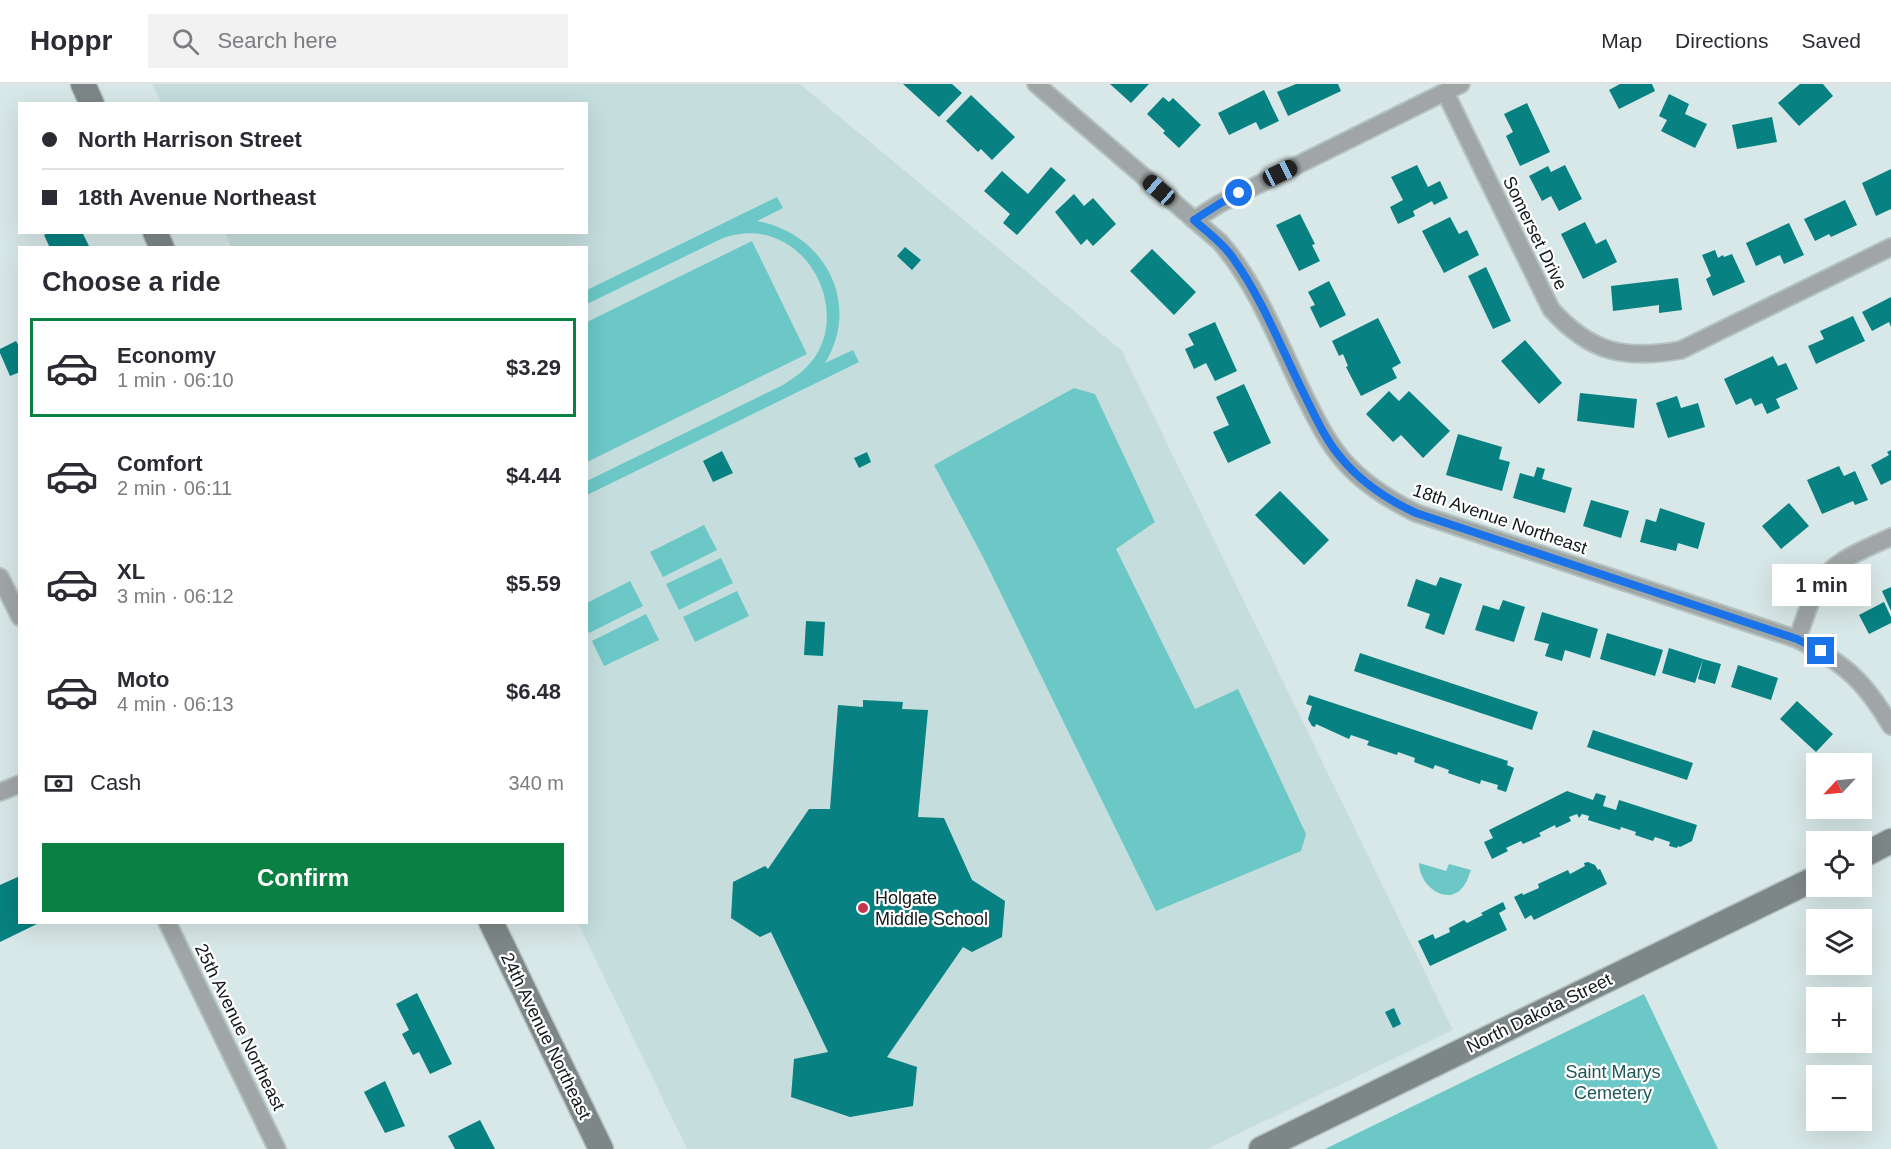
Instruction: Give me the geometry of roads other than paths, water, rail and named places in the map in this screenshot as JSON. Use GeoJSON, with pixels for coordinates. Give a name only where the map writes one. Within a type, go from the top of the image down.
{"type":"FeatureCollection","features":[{"type":"Feature","properties":{"kind":"street"},"geometry":{"type":"LineString","coordinates":[[83,84],[91,102]]}},
{"type":"Feature","properties":{"kind":"street","name":"18th Avenue Northeast"},"geometry":{"type":"LineString","coordinates":[[1036,84],[1220,242],[1233,257],[1331,444],[1343,460],[1376,491],[1416,513],[1797,639],[1842,665],[1863,685],[1891,726]]}},
{"type":"Feature","properties":{"kind":"street"},"geometry":{"type":"LineString","coordinates":[[1194,220],[1219,204],[1461,84]]}},
{"type":"Feature","properties":{"kind":"street","name":"Somerset Drive"},"geometry":{"type":"LineString","coordinates":[[1445,92],[1551,309],[1566,325],[1599,346],[1634,355],[1682,350],[1891,247]]}},
{"type":"Feature","properties":{"kind":"street"},"geometry":{"type":"LineString","coordinates":[[1797,639],[1818,585],[1830,572],[1853,555],[1891,537]]}},
{"type":"Feature","properties":{"kind":"street"},"geometry":{"type":"LineString","coordinates":[[0,577],[18,614]]}},
{"type":"Feature","properties":{"kind":"street"},"geometry":{"type":"LineString","coordinates":[[0,792],[18,785]]}},
{"type":"Feature","properties":{"kind":"street"},"geometry":{"type":"LineString","coordinates":[[1872,851],[1891,842]]}},
{"type":"Feature","properties":{"kind":"street","name":"North Dakota Street"},"geometry":{"type":"LineString","coordinates":[[1260,1149],[1806,883]]}},
{"type":"Feature","properties":{"kind":"street","name":"25th Avenue Northeast"},"geometry":{"type":"LineString","coordinates":[[168,924],[277,1149]]}},
{"type":"Feature","properties":{"kind":"street","name":"24th Avenue Northeast"},"geometry":{"type":"LineString","coordinates":[[492,924],[601,1149]]}},
{"type":"Feature","properties":{"kind":"place","name":"Holgate Middle School"},"geometry":{"type":"Point","coordinates":[863,908]}},
{"type":"Feature","properties":{"kind":"park label","name":"Saint Marys Cemetery"},"geometry":{"type":"Point","coordinates":[1613,1082]}}]}
